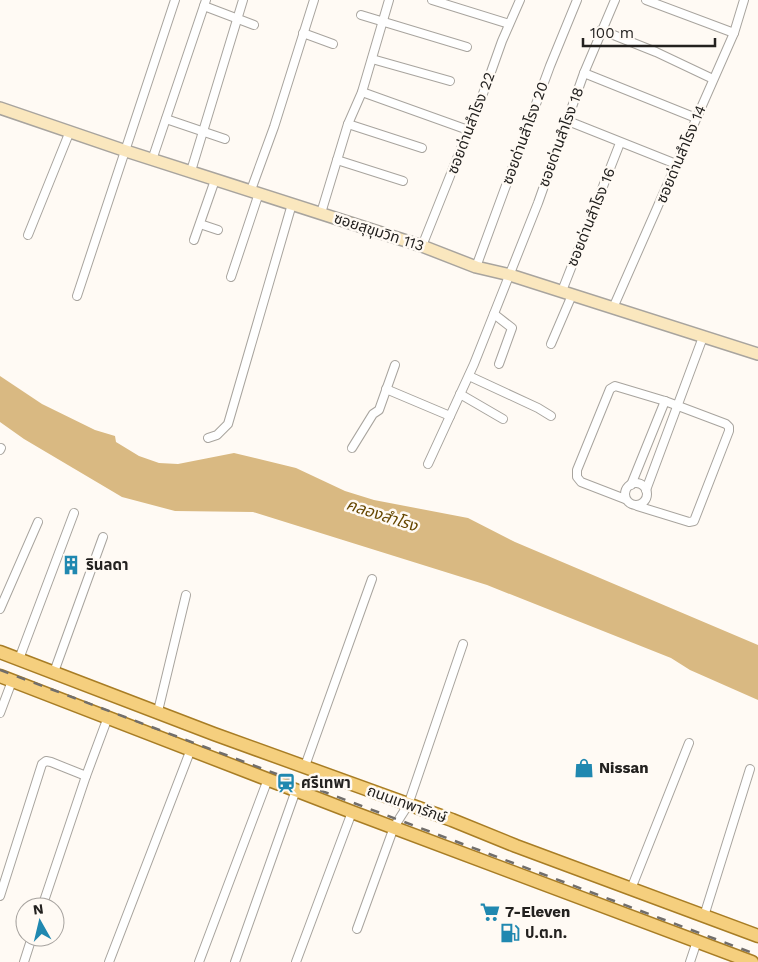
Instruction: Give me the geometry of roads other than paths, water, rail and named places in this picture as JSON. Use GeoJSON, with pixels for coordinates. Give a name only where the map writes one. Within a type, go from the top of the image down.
{"type":"FeatureCollection","features":[{"type":"Feature","properties":{"kind":"main road","name":"ซอยสุขุมวิท 113"},"geometry":{"type":"LineString","coordinates":[[0,108],[152,160],[422,246],[476,268],[510,275],[758,354]]}},
{"type":"Feature","properties":{"kind":"main road","name":"ถนนเทพารักษ์"},"geometry":{"type":"LineString","coordinates":[[0,652],[214,734],[452,820],[516,846],[758,936]]}},
{"type":"Feature","properties":{"kind":"main road","name":"ถนนเทพารักษ์"},"geometry":{"type":"LineString","coordinates":[[0,676],[352,812],[752,962]]}},
{"type":"Feature","properties":{"kind":"street"},"geometry":{"type":"LineString","coordinates":[[77,296],[175,0]]}},
{"type":"Feature","properties":{"kind":"street"},"geometry":{"type":"LineString","coordinates":[[191,172],[243,0]]}},
{"type":"Feature","properties":{"kind":"street"},"geometry":{"type":"LineString","coordinates":[[231,278],[274,127],[314,0]]}},
{"type":"Feature","properties":{"kind":"street"},"geometry":{"type":"LineString","coordinates":[[321,213],[348,124],[362,92],[389,0]]}},
{"type":"Feature","properties":{"kind":"street"},"geometry":{"type":"LineString","coordinates":[[432,0],[509,24]]}},
{"type":"Feature","properties":{"kind":"street","name":"ซอยด่านสำโรง 22"},"geometry":{"type":"LineString","coordinates":[[422,246],[520,0]]}},
{"type":"Feature","properties":{"kind":"street","name":"ซอยด่านสำโรง 20"},"geometry":{"type":"LineString","coordinates":[[476,268],[550,66],[577,0]]}},
{"type":"Feature","properties":{"kind":"street","name":"ซอยด่านสำโรง 18"},"geometry":{"type":"LineString","coordinates":[[428,464],[469,376],[510,275],[584,73],[615,0]]}},
{"type":"Feature","properties":{"kind":"street"},"geometry":{"type":"LineString","coordinates":[[646,0],[734,33]]}},
{"type":"Feature","properties":{"kind":"street","name":"ซอยด่านสำโรง 14"},"geometry":{"type":"LineString","coordinates":[[613,308],[734,33],[744,0]]}},
{"type":"Feature","properties":{"kind":"street"},"geometry":{"type":"LineString","coordinates":[[152,160],[205,3],[236,19],[254,25]]}},
{"type":"Feature","properties":{"kind":"street"},"geometry":{"type":"LineString","coordinates":[[361,15],[467,47]]}},
{"type":"Feature","properties":{"kind":"street"},"geometry":{"type":"LineString","coordinates":[[601,30],[656,52],[713,79]]}},
{"type":"Feature","properties":{"kind":"street"},"geometry":{"type":"LineString","coordinates":[[304,33],[333,44]]}},
{"type":"Feature","properties":{"kind":"street"},"geometry":{"type":"LineString","coordinates":[[372,59],[450,81]]}},
{"type":"Feature","properties":{"kind":"street"},"geometry":{"type":"LineString","coordinates":[[584,73],[696,118]]}},
{"type":"Feature","properties":{"kind":"street"},"geometry":{"type":"LineString","coordinates":[[362,92],[468,130]]}},
{"type":"Feature","properties":{"kind":"street"},"geometry":{"type":"LineString","coordinates":[[166,118],[225,139]]}},
{"type":"Feature","properties":{"kind":"street"},"geometry":{"type":"LineString","coordinates":[[568,121],[676,164]]}},
{"type":"Feature","properties":{"kind":"street"},"geometry":{"type":"LineString","coordinates":[[348,124],[422,148]]}},
{"type":"Feature","properties":{"kind":"street"},"geometry":{"type":"LineString","coordinates":[[28,235],[70,131]]}},
{"type":"Feature","properties":{"kind":"street","name":"ซอยด่านสำโรง 16"},"geometry":{"type":"LineString","coordinates":[[551,344],[620,143]]}},
{"type":"Feature","properties":{"kind":"street"},"geometry":{"type":"LineString","coordinates":[[337,160],[403,181]]}},
{"type":"Feature","properties":{"kind":"street"},"geometry":{"type":"LineString","coordinates":[[194,240],[215,180]]}},
{"type":"Feature","properties":{"kind":"street"},"geometry":{"type":"LineString","coordinates":[[208,438],[217,435],[228,424],[292,204]]}},
{"type":"Feature","properties":{"kind":"street"},"geometry":{"type":"LineString","coordinates":[[200,224],[218,230]]}},
{"type":"Feature","properties":{"kind":"street"},"geometry":{"type":"LineString","coordinates":[[494,314],[512,328],[499,364]]}},
{"type":"Feature","properties":{"kind":"street"},"geometry":{"type":"LineString","coordinates":[[637,506],[646,499],[646,490],[703,337]]}},
{"type":"Feature","properties":{"kind":"street"},"geometry":{"type":"LineString","coordinates":[[352,448],[373,414],[379,410],[395,365]]}},
{"type":"Feature","properties":{"kind":"street"},"geometry":{"type":"LineString","coordinates":[[469,376],[551,416]]}},
{"type":"Feature","properties":{"kind":"street"},"geometry":{"type":"LineString","coordinates":[[620,386],[665,401],[726,424],[729,427],[694,521],[689,522],[630,504],[625,499],[581,482],[577,477],[577,470],[610,389],[620,386]]}},
{"type":"Feature","properties":{"kind":"street"},"geometry":{"type":"LineString","coordinates":[[386,389],[450,416]]}},
{"type":"Feature","properties":{"kind":"street"},"geometry":{"type":"LineString","coordinates":[[460,394],[503,419]]}},
{"type":"Feature","properties":{"kind":"street"},"geometry":{"type":"LineString","coordinates":[[625,499],[625,492],[631,484],[665,401]]}},
{"type":"Feature","properties":{"kind":"street"},"geometry":{"type":"LineString","coordinates":[[631,484],[639,484],[646,490]]}},
{"type":"Feature","properties":{"kind":"street"},"geometry":{"type":"LineString","coordinates":[[19,659],[74,513]]}},
{"type":"Feature","properties":{"kind":"street"},"geometry":{"type":"LineString","coordinates":[[0,609],[38,522]]}},
{"type":"Feature","properties":{"kind":"street"},"geometry":{"type":"LineString","coordinates":[[54,672],[102,537]]}},
{"type":"Feature","properties":{"kind":"street"},"geometry":{"type":"LineString","coordinates":[[305,766],[372,579]]}},
{"type":"Feature","properties":{"kind":"street"},"geometry":{"type":"LineString","coordinates":[[158,711],[186,595]]}},
{"type":"Feature","properties":{"kind":"street"},"geometry":{"type":"LineString","coordinates":[[357,929],[394,827],[408,805],[463,644]]}},
{"type":"Feature","properties":{"kind":"street"},"geometry":{"type":"LineString","coordinates":[[0,713],[12,681]]}},
{"type":"Feature","properties":{"kind":"street"},"geometry":{"type":"LineString","coordinates":[[45,897],[108,717]]}},
{"type":"Feature","properties":{"kind":"street"},"geometry":{"type":"LineString","coordinates":[[632,889],[689,743]]}},
{"type":"Feature","properties":{"kind":"street"},"geometry":{"type":"LineString","coordinates":[[109,962],[191,749]]}},
{"type":"Feature","properties":{"kind":"street"},"geometry":{"type":"LineString","coordinates":[[0,896],[42,764],[46,761],[51,762],[86,776]]}},
{"type":"Feature","properties":{"kind":"street"},"geometry":{"type":"LineString","coordinates":[[704,916],[750,769]]}},
{"type":"Feature","properties":{"kind":"street"},"geometry":{"type":"LineString","coordinates":[[199,962],[268,779]]}},
{"type":"Feature","properties":{"kind":"street"},"geometry":{"type":"LineString","coordinates":[[235,962],[296,790]]}},
{"type":"Feature","properties":{"kind":"street"},"geometry":{"type":"LineString","coordinates":[[296,962],[352,812]]}},
{"type":"Feature","properties":{"kind":"street"},"geometry":{"type":"LineString","coordinates":[[690,962],[697,941]]}},
{"type":"Feature","properties":{"kind":"street"},"geometry":{"type":"LineString","coordinates":[[24,962],[29,947]]}},
{"type":"Feature","properties":{"kind":"water","name":"คลองสำโรง"},"geometry":{"type":"Polygon","coordinates":[[[0,376],[42,404],[95,430],[115,436],[116,442],[139,456],[159,463],[178,464],[234,453],[296,468],[345,491],[374,500],[468,518],[515,542],[758,645],[758,700],[690,670],[671,658],[487,585],[253,512],[175,511],[122,497],[24,439],[0,422],[0,376]]]}},
{"type":"Feature","properties":{"kind":"railway"},"geometry":{"type":"LineString","coordinates":[[0,670],[758,955]]}},
{"type":"Feature","properties":{"kind":"place","name":"รินลดา"},"geometry":{"type":"Point","coordinates":[71,565]}},
{"type":"Feature","properties":{"kind":"place","name":"Nissan"},"geometry":{"type":"Point","coordinates":[584,768]}},
{"type":"Feature","properties":{"kind":"place","name":"ศรีเทพา"},"geometry":{"type":"Point","coordinates":[286,783]}},
{"type":"Feature","properties":{"kind":"place","name":"7-Eleven"},"geometry":{"type":"Point","coordinates":[490,912]}},
{"type":"Feature","properties":{"kind":"place","name":"ป.ต.ท."},"geometry":{"type":"Point","coordinates":[510,933]}}]}
